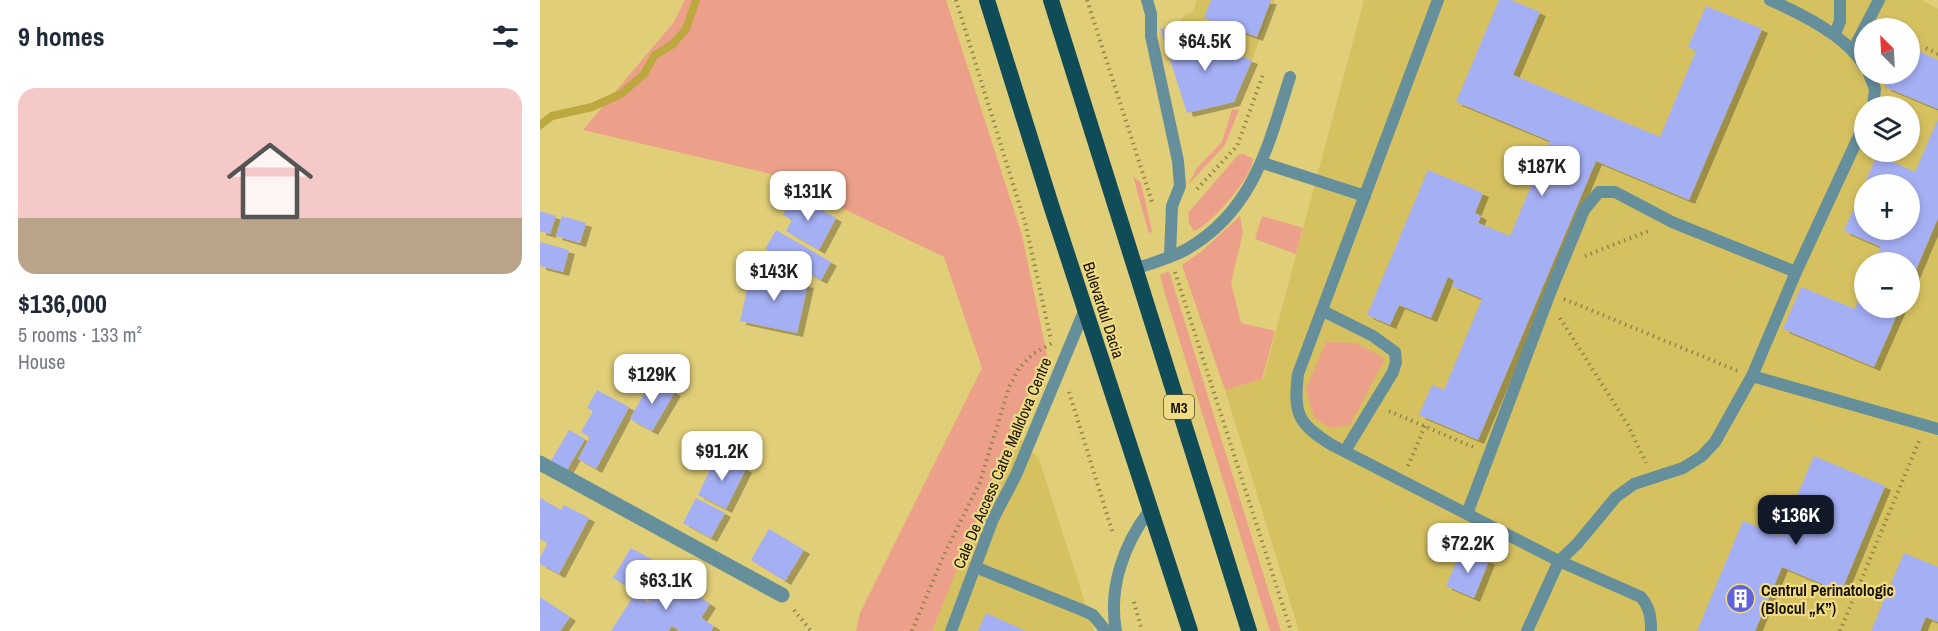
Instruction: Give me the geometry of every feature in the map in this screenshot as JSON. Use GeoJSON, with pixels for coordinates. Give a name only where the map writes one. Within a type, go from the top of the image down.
{"type":"FeatureCollection","features":[{"type":"Feature","properties":{"kind":"highway","name":"Bulevardul Dacia"},"geometry":{"type":"LineString","coordinates":[[987,0],[1051,205],[1190,631]]}},
{"type":"Feature","properties":{"kind":"highway","name":"M3"},"geometry":{"type":"LineString","coordinates":[[1051,0],[1249,631]]}},
{"type":"Feature","properties":{"kind":"street"},"geometry":{"type":"LineString","coordinates":[[540,463],[782,596]]}},
{"type":"Feature","properties":{"kind":"lane"},"geometry":{"type":"LineString","coordinates":[[1147,0],[1151,14],[1151,36],[1178,161],[1180,186],[1172,206],[1170,256]]}},
{"type":"Feature","properties":{"kind":"lane"},"geometry":{"type":"LineString","coordinates":[[1438,0],[1298,374],[1296,399],[1304,423],[1312,432],[1345,451],[1467,514],[1559,561],[1641,597],[1651,617],[1652,631]]}},
{"type":"Feature","properties":{"kind":"lane"},"geometry":{"type":"LineString","coordinates":[[1770,0],[1835,34],[1853,50],[1879,0]]}},
{"type":"Feature","properties":{"kind":"lane"},"geometry":{"type":"LineString","coordinates":[[1835,34],[1840,21],[1840,0]]}},
{"type":"Feature","properties":{"kind":"lane"},"geometry":{"type":"LineString","coordinates":[[1135,269],[1170,256],[1193,244],[1223,222],[1236,208],[1263,163],[1290,77]]}},
{"type":"Feature","properties":{"kind":"lane"},"geometry":{"type":"LineString","coordinates":[[1527,631],[1559,561],[1577,544],[1616,497],[1634,484],[1683,468],[1702,456],[1715,442],[1752,376],[1796,272],[1854,147]]}},
{"type":"Feature","properties":{"kind":"lane"},"geometry":{"type":"LineString","coordinates":[[1263,163],[1365,196]]}},
{"type":"Feature","properties":{"kind":"lane"},"geometry":{"type":"LineString","coordinates":[[1467,514],[1550,293],[1584,210],[1599,192],[1615,192],[1672,222],[1796,272]]}},
{"type":"Feature","properties":{"kind":"lane","name":"Cale De Access Catre Malldova Centre"},"geometry":{"type":"LineString","coordinates":[[951,631],[993,519],[1016,475],[1085,309]]}},
{"type":"Feature","properties":{"kind":"lane"},"geometry":{"type":"LineString","coordinates":[[1323,310],[1373,336],[1395,352],[1396,362],[1393,372],[1345,451]]}},
{"type":"Feature","properties":{"kind":"lane"},"geometry":{"type":"LineString","coordinates":[[1752,376],[1938,429]]}},
{"type":"Feature","properties":{"kind":"lane"},"geometry":{"type":"LineString","coordinates":[[1116,631],[1114,605],[1121,560],[1137,527],[1150,510]]}},
{"type":"Feature","properties":{"kind":"lane"},"geometry":{"type":"LineString","coordinates":[[975,567],[1093,615],[1106,631]]}},
{"type":"Feature","properties":{"kind":"path"},"geometry":{"type":"LineString","coordinates":[[956,0],[1026,226],[1052,343],[1121,560]]}},
{"type":"Feature","properties":{"kind":"path"},"geometry":{"type":"LineString","coordinates":[[1087,0],[1142,174]]}},
{"type":"Feature","properties":{"kind":"path"},"geometry":{"type":"LineString","coordinates":[[1926,48],[1938,54]]}},
{"type":"Feature","properties":{"kind":"path"},"geometry":{"type":"LineString","coordinates":[[1172,206],[1190,197],[1237,146],[1264,72]]}},
{"type":"Feature","properties":{"kind":"path"},"geometry":{"type":"LineString","coordinates":[[1562,264],[1672,222]]}},
{"type":"Feature","properties":{"kind":"path"},"geometry":{"type":"LineString","coordinates":[[1170,256],[1291,631]]}},
{"type":"Feature","properties":{"kind":"path"},"geometry":{"type":"LineString","coordinates":[[1550,293],[1752,376]]}},
{"type":"Feature","properties":{"kind":"path"},"geometry":{"type":"LineString","coordinates":[[1550,293],[1557,313],[1628,425],[1652,478]]}},
{"type":"Feature","properties":{"kind":"path"},"geometry":{"type":"LineString","coordinates":[[912,631],[943,557],[980,482],[1009,387],[1019,368],[1033,354],[1052,343]]}},
{"type":"Feature","properties":{"kind":"path"},"geometry":{"type":"LineString","coordinates":[[1374,405],[1490,454]]}},
{"type":"Feature","properties":{"kind":"path"},"geometry":{"type":"LineString","coordinates":[[1840,631],[1925,425]]}},
{"type":"Feature","properties":{"kind":"path"},"geometry":{"type":"LineString","coordinates":[[1402,480],[1425,426]]}},
{"type":"Feature","properties":{"kind":"path"},"geometry":{"type":"LineString","coordinates":[[782,596],[812,631]]}},
{"type":"Feature","properties":{"kind":"path"},"geometry":{"type":"LineString","coordinates":[[1133,601],[1142,631]]}},
{"type":"Feature","properties":{"kind":"shaded area"},"geometry":{"type":"Polygon","coordinates":[[[685,0],[946,0],[1022,235],[1047,355],[1013,431],[932,631],[856,631],[860,613],[982,368],[944,257],[771,174],[583,130],[674,22],[685,0]]]}},
{"type":"Feature","properties":{"kind":"shaded area"},"geometry":{"type":"Polygon","coordinates":[[[1197,0],[1275,0],[1252,60],[1183,37],[1179,21],[1193,12],[1197,0]]]}},
{"type":"Feature","properties":{"kind":"shaded area"},"geometry":{"type":"Polygon","coordinates":[[[1364,0],[1922,0],[1938,9],[1938,631],[1299,631],[1225,390],[1263,379],[1364,0]]]}},
{"type":"Feature","properties":{"kind":"shaded area"},"geometry":{"type":"Polygon","coordinates":[[[1232,109],[1239,110],[1225,145],[1188,185],[1197,168],[1222,142],[1232,109]]]}},
{"type":"Feature","properties":{"kind":"shaded area"},"geometry":{"type":"Polygon","coordinates":[[[1244,154],[1253,159],[1239,188],[1210,220],[1194,231],[1189,223],[1188,213],[1238,155],[1244,154]]]}},
{"type":"Feature","properties":{"kind":"shaded area"},"geometry":{"type":"Polygon","coordinates":[[[1133,176],[1141,183],[1152,231],[1149,234],[1133,176]]]}},
{"type":"Feature","properties":{"kind":"shaded area"},"geometry":{"type":"Polygon","coordinates":[[[1240,216],[1243,232],[1231,283],[1241,323],[1275,331],[1262,379],[1225,390],[1182,265],[1202,251],[1240,216]]]}},
{"type":"Feature","properties":{"kind":"shaded area"},"geometry":{"type":"Polygon","coordinates":[[[1262,216],[1303,228],[1296,254],[1255,239],[1262,216]]]}},
{"type":"Feature","properties":{"kind":"shaded area"},"geometry":{"type":"Polygon","coordinates":[[[1169,271],[1281,631],[1270,631],[1165,294],[1160,275],[1169,271]]]}},
{"type":"Feature","properties":{"kind":"shaded area"},"geometry":{"type":"Polygon","coordinates":[[[1326,342],[1357,343],[1385,359],[1350,425],[1330,428],[1314,417],[1306,389],[1326,342]]]}},
{"type":"Feature","properties":{"kind":"shaded area"},"geometry":{"type":"Polygon","coordinates":[[[1013,431],[1039,459],[1094,631],[932,631],[1013,431]]]}},
{"type":"Feature","properties":{"kind":"building"},"geometry":{"type":"Polygon","coordinates":[[[1211,0],[1271,0],[1257,37],[1204,18],[1211,0]]]}},
{"type":"Feature","properties":{"kind":"building"},"geometry":{"type":"Polygon","coordinates":[[[1499,0],[1511,0],[1540,12],[1513,75],[1660,137],[1696,51],[1688,47],[1706,6],[1762,29],[1689,200],[1596,161],[1478,440],[1419,415],[1432,385],[1444,390],[1482,299],[1452,286],[1454,280],[1448,277],[1431,318],[1399,305],[1390,325],[1367,315],[1428,170],[1483,193],[1475,213],[1481,216],[1478,223],[1510,236],[1550,141],[1456,102],[1499,0]]]}},
{"type":"Feature","properties":{"kind":"building"},"geometry":{"type":"Polygon","coordinates":[[[1160,28],[1252,60],[1234,102],[1187,113],[1160,28]]]}},
{"type":"Feature","properties":{"kind":"building"},"geometry":{"type":"Polygon","coordinates":[[[1920,52],[1938,60],[1938,109],[1920,102],[1920,96],[1907,96],[1885,87],[1886,84],[1920,84],[1920,52]]]}},
{"type":"Feature","properties":{"kind":"building"},"geometry":{"type":"Polygon","coordinates":[[[1938,119],[1938,218],[1920,260],[1920,252],[1879,252],[1881,247],[1865,240],[1920,240],[1920,174],[1868,174],[1874,162],[1893,162],[1915,172],[1938,119]]]}},
{"type":"Feature","properties":{"kind":"building"},"geometry":{"type":"Polygon","coordinates":[[[794,195],[836,218],[819,250],[786,231],[792,220],[783,215],[794,195]]]}},
{"type":"Feature","properties":{"kind":"building"},"geometry":{"type":"Polygon","coordinates":[[[1854,208],[1854,235],[1844,231],[1854,208]]]}},
{"type":"Feature","properties":{"kind":"building"},"geometry":{"type":"Polygon","coordinates":[[[540,211],[556,216],[550,234],[540,231],[540,211]]]}},
{"type":"Feature","properties":{"kind":"building"},"geometry":{"type":"Polygon","coordinates":[[[562,216],[586,223],[580,243],[556,236],[562,216]]]}},
{"type":"Feature","properties":{"kind":"building"},"geometry":{"type":"Polygon","coordinates":[[[776,230],[831,262],[821,280],[765,249],[776,230]]]}},
{"type":"Feature","properties":{"kind":"building"},"geometry":{"type":"Polygon","coordinates":[[[540,242],[569,250],[563,272],[540,266],[540,242]]]}},
{"type":"Feature","properties":{"kind":"building"},"geometry":{"type":"Polygon","coordinates":[[[751,272],[808,284],[797,333],[740,321],[751,272]]]}},
{"type":"Feature","properties":{"kind":"building"},"geometry":{"type":"Polygon","coordinates":[[[1801,287],[1854,309],[1854,318],[1896,318],[1874,367],[1783,329],[1801,287]]]}},
{"type":"Feature","properties":{"kind":"building"},"geometry":{"type":"Polygon","coordinates":[[[652,379],[675,392],[652,431],[630,419],[652,379]]]}},
{"type":"Feature","properties":{"kind":"building"},"geometry":{"type":"Polygon","coordinates":[[[597,390],[629,407],[596,469],[578,459],[590,437],[581,432],[593,411],[587,408],[597,390]]]}},
{"type":"Feature","properties":{"kind":"building"},"geometry":{"type":"Polygon","coordinates":[[[569,430],[585,439],[567,470],[551,461],[569,430]]]}},
{"type":"Feature","properties":{"kind":"building"},"geometry":{"type":"Polygon","coordinates":[[[717,455],[746,469],[726,509],[698,495],[717,455]]]}},
{"type":"Feature","properties":{"kind":"building"},"geometry":{"type":"Polygon","coordinates":[[[1814,456],[1885,486],[1841,592],[1782,567],[1755,631],[1697,631],[1743,521],[1780,536],[1814,456]]]}},
{"type":"Feature","properties":{"kind":"building"},"geometry":{"type":"Polygon","coordinates":[[[540,498],[561,510],[564,505],[589,518],[559,574],[540,564],[540,557],[548,543],[540,539],[540,498]]]}},
{"type":"Feature","properties":{"kind":"building"},"geometry":{"type":"Polygon","coordinates":[[[696,498],[725,513],[711,538],[683,523],[696,498]]]}},
{"type":"Feature","properties":{"kind":"building"},"geometry":{"type":"Polygon","coordinates":[[[769,529],[804,550],[785,581],[751,560],[769,529]]]}},
{"type":"Feature","properties":{"kind":"building"},"geometry":{"type":"Polygon","coordinates":[[[631,548],[667,568],[649,598],[613,578],[631,548]]]}},
{"type":"Feature","properties":{"kind":"building"},"geometry":{"type":"Polygon","coordinates":[[[1462,549],[1489,561],[1474,598],[1446,586],[1462,549]]]}},
{"type":"Feature","properties":{"kind":"building"},"geometry":{"type":"Polygon","coordinates":[[[1904,553],[1938,567],[1938,622],[1926,617],[1920,631],[1871,631],[1904,553]]]}},
{"type":"Feature","properties":{"kind":"building"},"geometry":{"type":"Polygon","coordinates":[[[667,575],[710,604],[701,618],[714,626],[711,631],[680,631],[672,626],[668,631],[611,631],[635,594],[648,603],[667,575]]]}},
{"type":"Feature","properties":{"kind":"building"},"geometry":{"type":"Polygon","coordinates":[[[540,597],[570,617],[560,631],[540,631],[540,597]]]}},
{"type":"Feature","properties":{"kind":"building"},"geometry":{"type":"Polygon","coordinates":[[[986,613],[1026,631],[978,631],[986,613]]]}},
{"type":"Feature","properties":{"kind":"waterway"},"geometry":{"type":"LineString","coordinates":[[540,125],[552,116],[592,107],[621,94],[644,74],[654,56],[673,44],[686,29],[696,0]]}},
{"type":"Feature","properties":{"kind":"place","name":"Centrul Perinatologic (Blocul „K”)"},"geometry":{"type":"Point","coordinates":[1740,599]}}]}
